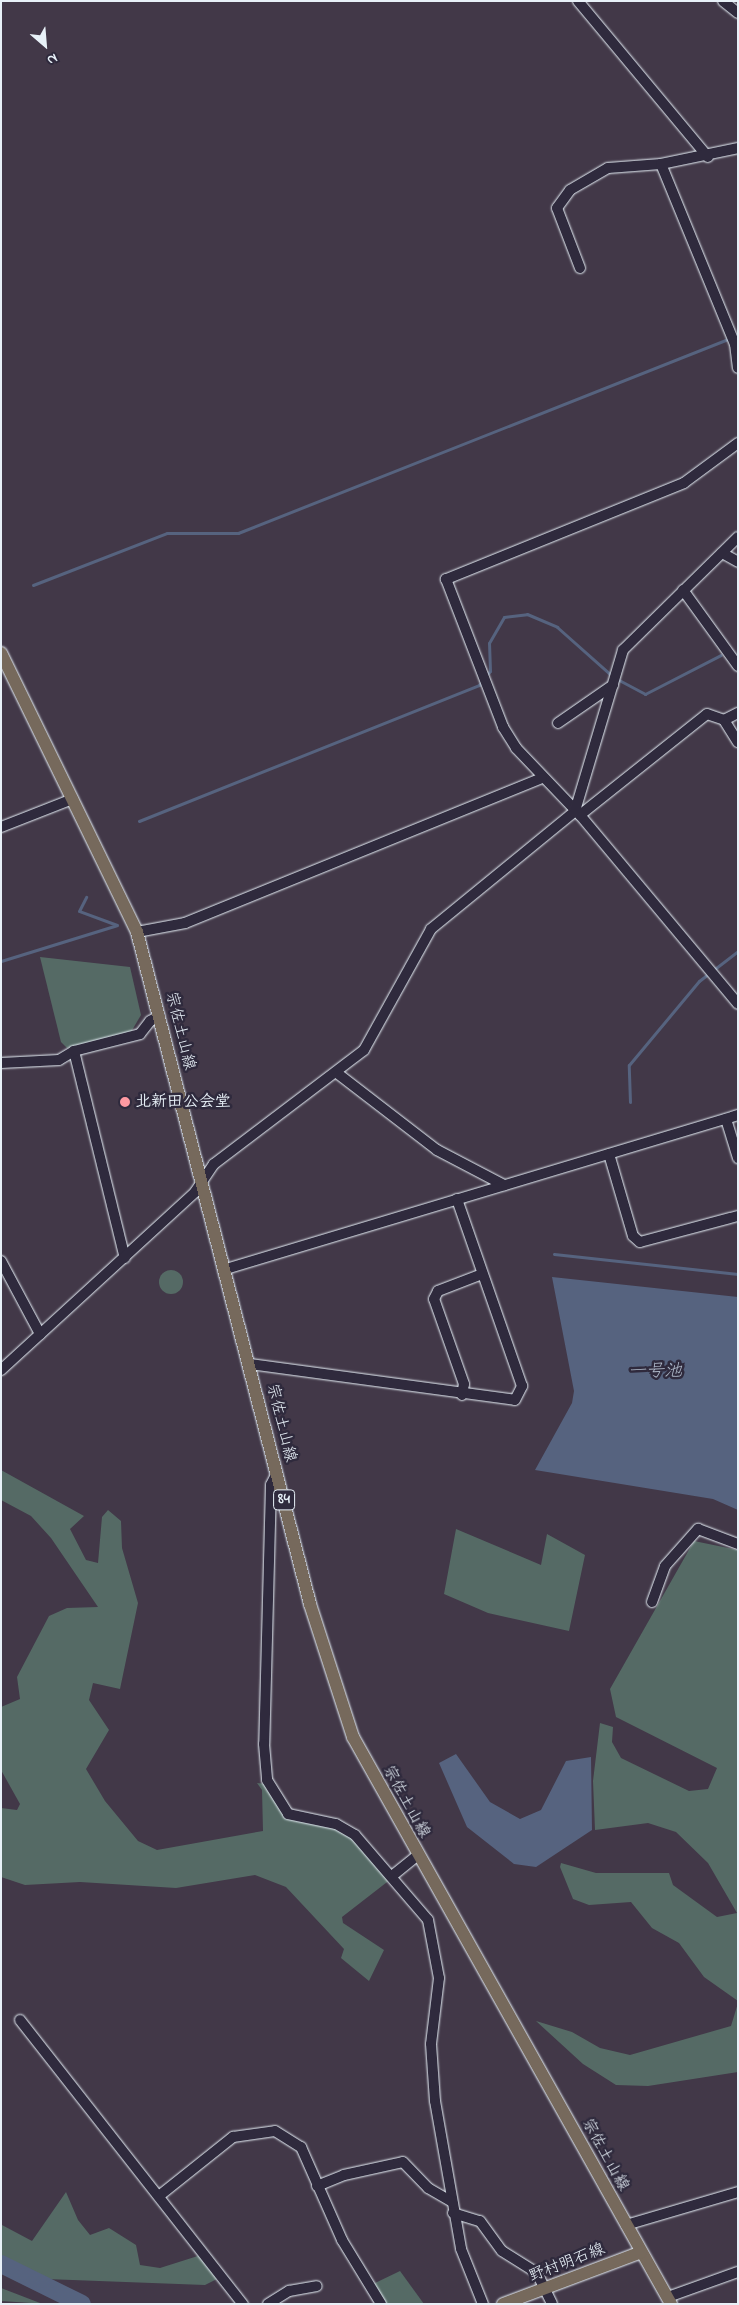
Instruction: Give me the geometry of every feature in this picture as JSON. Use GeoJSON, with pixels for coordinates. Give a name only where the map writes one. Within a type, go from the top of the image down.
{"type":"FeatureCollection","features":[{"type":"Feature","properties":{"kind":"main road","name":"宗佐土山線"},"geometry":{"type":"LineString","coordinates":[[1,653],[137,932],[226,1269],[331,1681],[353,1737],[417,1856],[670,2300]]}},
{"type":"Feature","properties":{"kind":"main road","name":"野村明石線"},"geometry":{"type":"LineString","coordinates":[[503,2304],[641,2252]]}},
{"type":"Feature","properties":{"kind":"street"},"geometry":{"type":"LineString","coordinates":[[578,1],[708,157]]}},
{"type":"Feature","properties":{"kind":"street"},"geometry":{"type":"LineString","coordinates":[[723,1],[738,13]]}},
{"type":"Feature","properties":{"kind":"street"},"geometry":{"type":"LineString","coordinates":[[580,268],[557,208],[570,190],[608,168],[661,164],[708,157],[738,148]]}},
{"type":"Feature","properties":{"kind":"street"},"geometry":{"type":"LineString","coordinates":[[661,164],[735,344],[738,368]]}},
{"type":"Feature","properties":{"kind":"street"},"geometry":{"type":"LineString","coordinates":[[738,443],[684,483],[446,579],[503,727],[542,778],[577,813],[738,1004]]}},
{"type":"Feature","properties":{"kind":"street"},"geometry":{"type":"LineString","coordinates":[[577,813],[623,650],[738,537]]}},
{"type":"Feature","properties":{"kind":"street"},"geometry":{"type":"LineString","coordinates":[[722,553],[738,562]]}},
{"type":"Feature","properties":{"kind":"street"},"geometry":{"type":"LineString","coordinates":[[683,590],[738,666]]}},
{"type":"Feature","properties":{"kind":"street"},"geometry":{"type":"LineString","coordinates":[[558,723],[613,685]]}},
{"type":"Feature","properties":{"kind":"street"},"geometry":{"type":"LineString","coordinates":[[724,720],[738,713]]}},
{"type":"Feature","properties":{"kind":"street"},"geometry":{"type":"LineString","coordinates":[[1,1370],[195,1192],[202,1179],[214,1164],[337,1073],[374,1039],[431,929],[685,728],[707,714],[724,720],[738,742]]}},
{"type":"Feature","properties":{"kind":"street"},"geometry":{"type":"LineString","coordinates":[[137,932],[185,923],[542,778]]}},
{"type":"Feature","properties":{"kind":"street"},"geometry":{"type":"LineString","coordinates":[[1,827],[73,799]]}},
{"type":"Feature","properties":{"kind":"street"},"geometry":{"type":"LineString","coordinates":[[1,1063],[59,1060],[74,1051],[140,1034],[150,1021],[160,1016]]}},
{"type":"Feature","properties":{"kind":"street"},"geometry":{"type":"LineString","coordinates":[[74,1051],[125,1258]]}},
{"type":"Feature","properties":{"kind":"street"},"geometry":{"type":"LineString","coordinates":[[337,1073],[437,1150],[504,1185]]}},
{"type":"Feature","properties":{"kind":"street"},"geometry":{"type":"LineString","coordinates":[[226,1269],[738,1115]]}},
{"type":"Feature","properties":{"kind":"street"},"geometry":{"type":"LineString","coordinates":[[726,1119],[738,1158]]}},
{"type":"Feature","properties":{"kind":"street"},"geometry":{"type":"LineString","coordinates":[[609,1154],[633,1236],[640,1242],[738,1216]]}},
{"type":"Feature","properties":{"kind":"street"},"geometry":{"type":"LineString","coordinates":[[250,1364],[510,1402],[522,1389],[457,1199]]}},
{"type":"Feature","properties":{"kind":"street"},"geometry":{"type":"LineString","coordinates":[[1,1261],[40,1334]]}},
{"type":"Feature","properties":{"kind":"street"},"geometry":{"type":"LineString","coordinates":[[462,1396],[464,1384],[434,1299],[438,1291],[482,1274]]}},
{"type":"Feature","properties":{"kind":"street"},"geometry":{"type":"LineString","coordinates":[[277,1473],[271,1486],[267,1780],[288,1814],[336,1824],[355,1835],[428,1920],[438,1960],[431,2072],[453,2213],[461,2249],[483,2304]]}},
{"type":"Feature","properties":{"kind":"street"},"geometry":{"type":"LineString","coordinates":[[652,1602],[665,1566],[698,1528],[738,1544]]}},
{"type":"Feature","properties":{"kind":"street"},"geometry":{"type":"LineString","coordinates":[[392,1876],[417,1856]]}},
{"type":"Feature","properties":{"kind":"street"},"geometry":{"type":"LineString","coordinates":[[20,2020],[243,2304]]}},
{"type":"Feature","properties":{"kind":"street"},"geometry":{"type":"LineString","coordinates":[[159,2196],[233,2137],[275,2131],[302,2147],[317,2186],[342,2240],[381,2304]]}},
{"type":"Feature","properties":{"kind":"street"},"geometry":{"type":"LineString","coordinates":[[317,2186],[352,2172],[403,2162],[428,2188],[452,2202]]}},
{"type":"Feature","properties":{"kind":"street"},"geometry":{"type":"LineString","coordinates":[[626,2225],[738,2192]]}},
{"type":"Feature","properties":{"kind":"street"},"geometry":{"type":"LineString","coordinates":[[453,2213],[480,2221],[502,2251],[537,2273],[552,2304]]}},
{"type":"Feature","properties":{"kind":"street"},"geometry":{"type":"LineString","coordinates":[[670,2300],[738,2272]]}},
{"type":"Feature","properties":{"kind":"street"},"geometry":{"type":"LineString","coordinates":[[268,2304],[289,2291],[317,2286]]}},
{"type":"Feature","properties":{"kind":"green space"},"geometry":{"type":"Polygon","coordinates":[[[40,957],[130,967],[141,1015],[131,1032],[67,1048],[61,1042],[40,957]]]}},
{"type":"Feature","properties":{"kind":"green space"},"geometry":{"type":"Polygon","coordinates":[[[171,1270],[180,1273],[183,1282],[180,1291],[171,1294],[162,1291],[159,1282],[162,1273],[171,1270]]]}},
{"type":"Feature","properties":{"kind":"green space"},"geometry":{"type":"Polygon","coordinates":[[[1,1470],[84,1516],[70,1529],[86,1560],[98,1563],[102,1517],[108,1510],[121,1521],[122,1548],[138,1603],[120,1689],[93,1683],[89,1700],[109,1730],[86,1769],[105,1801],[138,1841],[157,1850],[263,1831],[262,1790],[257,1783],[266,1784],[296,1821],[327,1825],[351,1835],[391,1879],[342,1917],[343,1923],[384,1950],[369,1981],[341,1958],[344,1949],[286,1887],[255,1875],[176,1888],[80,1882],[25,1885],[1,1877],[1,1808],[17,1810],[20,1804],[1,1770],[1,1707],[20,1699],[17,1677],[49,1616],[67,1608],[98,1607],[51,1538],[31,1516],[1,1500],[1,1470]]]}},
{"type":"Feature","properties":{"kind":"green space"},"geometry":{"type":"Polygon","coordinates":[[[456,1529],[541,1565],[547,1534],[585,1555],[569,1631],[488,1613],[444,1594],[456,1529]]]}},
{"type":"Feature","properties":{"kind":"green space"},"geometry":{"type":"Polygon","coordinates":[[[694,1541],[738,1550],[738,2001],[704,1977],[679,1943],[652,1928],[631,1902],[589,1905],[573,1899],[560,1867],[561,1863],[596,1873],[669,1873],[673,1885],[717,1917],[737,1913],[708,1863],[676,1832],[648,1823],[595,1830],[593,1781],[600,1723],[613,1727],[612,1742],[621,1758],[689,1791],[708,1789],[717,1768],[616,1717],[610,1689],[694,1541]]]}},
{"type":"Feature","properties":{"kind":"green space"},"geometry":{"type":"Polygon","coordinates":[[[738,2003],[738,2072],[648,2086],[616,2085],[583,2064],[536,2021],[572,2032],[600,2048],[630,2055],[731,2026],[738,2003]]]}},
{"type":"Feature","properties":{"kind":"green space"},"geometry":{"type":"Polygon","coordinates":[[[66,2192],[78,2220],[90,2235],[109,2228],[136,2245],[140,2265],[160,2268],[201,2255],[219,2278],[205,2285],[46,2279],[1,2261],[2,2225],[32,2241],[66,2192]]]}},
{"type":"Feature","properties":{"kind":"green space"},"geometry":{"type":"Polygon","coordinates":[[[400,2271],[424,2304],[382,2304],[373,2284],[400,2271]]]}},
{"type":"Feature","properties":{"kind":"green space"},"geometry":{"type":"Polygon","coordinates":[[[1,2288],[40,2303],[46,2304],[1,2301],[1,2288]]]}},
{"type":"Feature","properties":{"kind":"water","name":"一号池"},"geometry":{"type":"Polygon","coordinates":[[[552,1277],[738,1297],[738,1510],[713,1499],[535,1470],[572,1403],[574,1391],[552,1277]]]}},
{"type":"Feature","properties":{"kind":"water"},"geometry":{"type":"Polygon","coordinates":[[[456,1754],[490,1802],[520,1819],[541,1810],[566,1761],[591,1757],[592,1830],[536,1867],[514,1864],[467,1827],[439,1763],[456,1754]]]}},
{"type":"Feature","properties":{"kind":"waterway"},"geometry":{"type":"LineString","coordinates":[[33,585],[167,533],[238,533],[738,335]]}},
{"type":"Feature","properties":{"kind":"waterway"},"geometry":{"type":"LineString","coordinates":[[139,821],[479,685],[490,671],[489,643],[504,617],[527,614],[557,627],[612,676]]}},
{"type":"Feature","properties":{"kind":"waterway"},"geometry":{"type":"LineString","coordinates":[[617,679],[645,694],[721,655]]}},
{"type":"Feature","properties":{"kind":"waterway"},"geometry":{"type":"LineString","coordinates":[[1,961],[117,925],[79,911],[86,897]]}},
{"type":"Feature","properties":{"kind":"waterway"},"geometry":{"type":"LineString","coordinates":[[630,1102],[629,1065],[699,981],[738,951]]}},
{"type":"Feature","properties":{"kind":"waterway"},"geometry":{"type":"LineString","coordinates":[[554,1254],[738,1274]]}},
{"type":"Feature","properties":{"kind":"waterway"},"geometry":{"type":"LineString","coordinates":[[1,2264],[82,2304]]}},
{"type":"Feature","properties":{"kind":"place","name":"北新田公会堂"},"geometry":{"type":"Point","coordinates":[125,1102]}}]}
